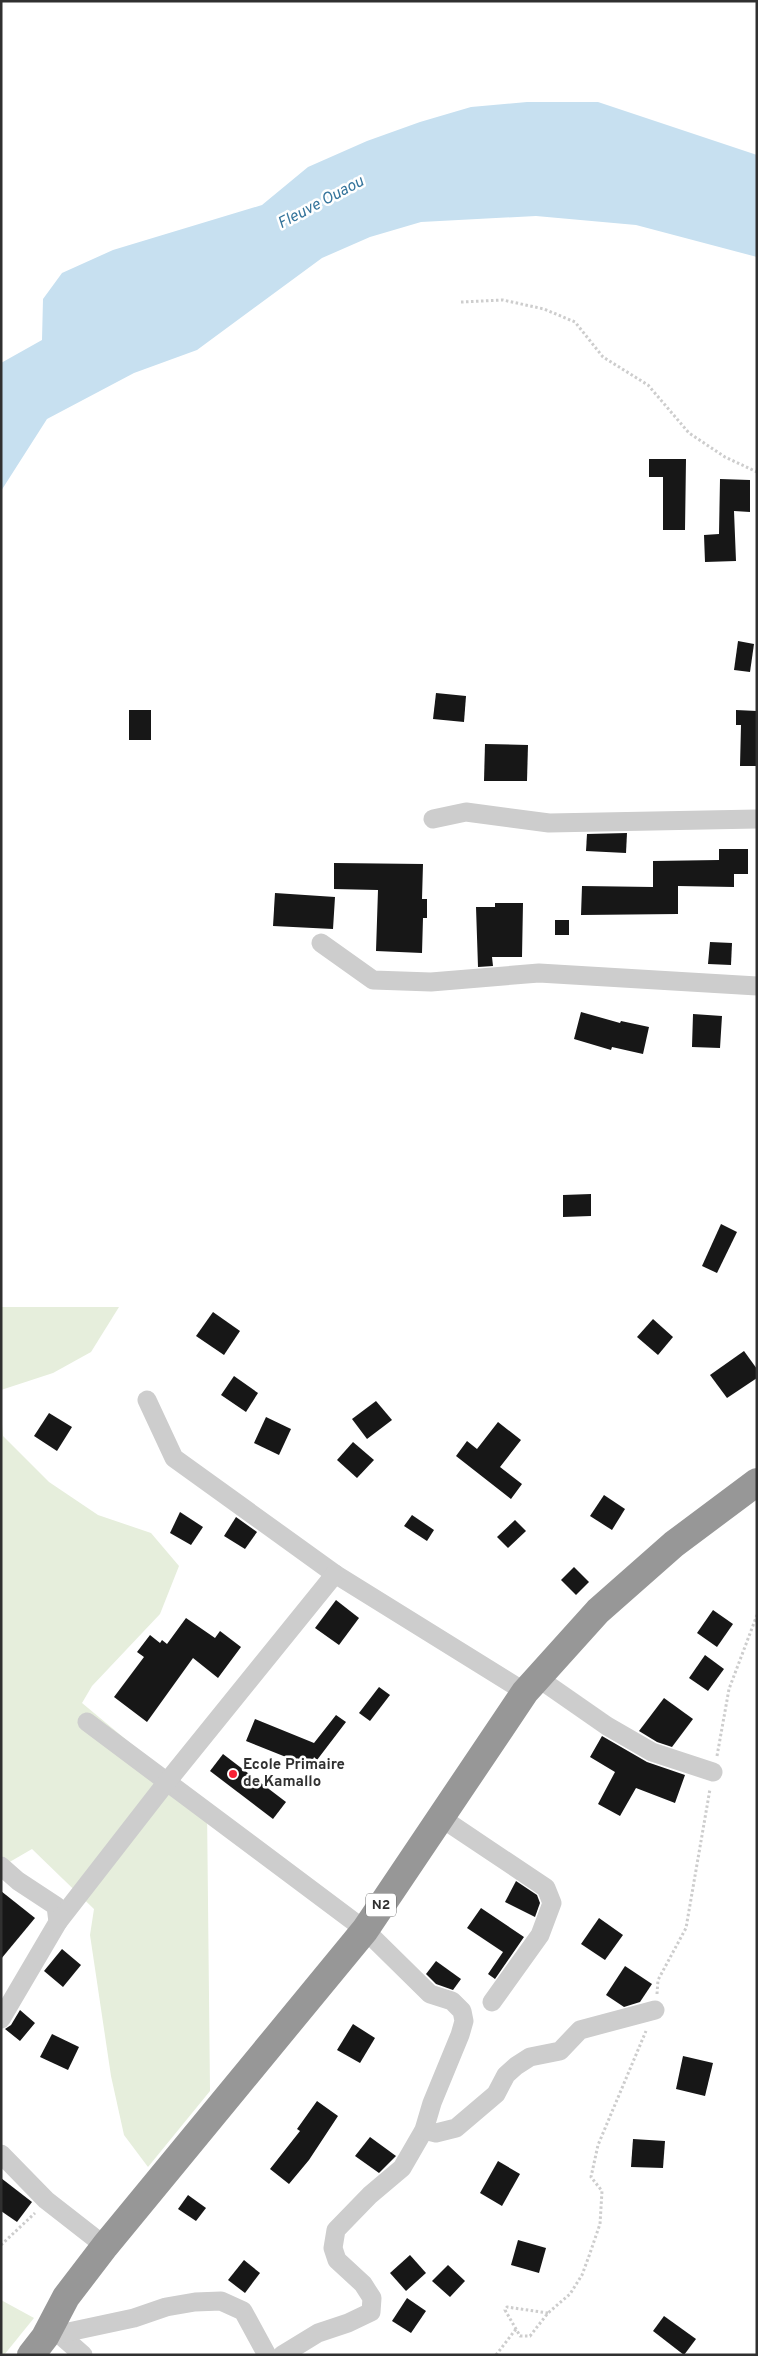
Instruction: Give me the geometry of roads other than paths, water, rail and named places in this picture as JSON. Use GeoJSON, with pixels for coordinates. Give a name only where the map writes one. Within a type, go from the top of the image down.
{"type":"FeatureCollection","features":[{"type":"Feature","properties":{"kind":"highway","name":"N2"},"geometry":{"type":"LineString","coordinates":[[45,2342],[66,2297],[105,2246],[365,1930],[531,1685],[598,1611],[674,1544],[757,1482]]}},
{"type":"Feature","properties":{"kind":"street"},"geometry":{"type":"LineString","coordinates":[[433,819],[466,812],[549,823],[757,819]]}},
{"type":"Feature","properties":{"kind":"street"},"geometry":{"type":"LineString","coordinates":[[321,944],[373,980],[431,982],[539,972],[757,986]]}},
{"type":"Feature","properties":{"kind":"street"},"geometry":{"type":"LineString","coordinates":[[147,1400],[174,1458],[335,1574],[652,1752],[714,1772]]}},
{"type":"Feature","properties":{"kind":"street"},"geometry":{"type":"LineString","coordinates":[[1,2019],[58,1922],[166,1782],[335,1574]]}},
{"type":"Feature","properties":{"kind":"street"},"geometry":{"type":"LineString","coordinates":[[45,2342],[134,2318],[166,2307],[195,2302],[221,2301],[243,2311],[270,2354],[371,2312],[372,2298],[364,2284],[337,2260],[333,2248],[336,2230],[370,2195],[402,2168],[424,2130],[464,2021],[462,2011],[452,2001],[430,1994],[365,1930],[87,1722]]}},
{"type":"Feature","properties":{"kind":"street"},"geometry":{"type":"LineString","coordinates":[[440,1817],[546,1888],[552,1903],[540,1935],[492,2002]]}},
{"type":"Feature","properties":{"kind":"street"},"geometry":{"type":"LineString","coordinates":[[1,1866],[18,1881],[56,1906],[58,1922]]}},
{"type":"Feature","properties":{"kind":"street"},"geometry":{"type":"LineString","coordinates":[[424,2130],[436,2132],[456,2128],[496,2094],[506,2075],[516,2066],[530,2057],[560,2051],[580,2030],[655,2010]]}},
{"type":"Feature","properties":{"kind":"street"},"geometry":{"type":"LineString","coordinates":[[1,2154],[46,2200],[105,2246]]}},
{"type":"Feature","properties":{"kind":"street"},"geometry":{"type":"LineString","coordinates":[[45,2342],[83,2355]]}},
{"type":"Feature","properties":{"kind":"water","name":"Fleuve Ouaou"},"geometry":{"type":"Polygon","coordinates":[[[527,102],[598,102],[757,155],[757,257],[636,225],[536,216],[421,222],[370,237],[322,258],[197,350],[134,373],[47,419],[1,491],[1,363],[42,340],[43,299],[62,273],[113,250],[262,205],[308,167],[367,141],[420,122],[471,107],[527,102]]]}},
{"type":"Feature","properties":{"kind":"place","name":"Ecole Primaire de Kamallo"},"geometry":{"type":"Point","coordinates":[233,1774]}}]}
